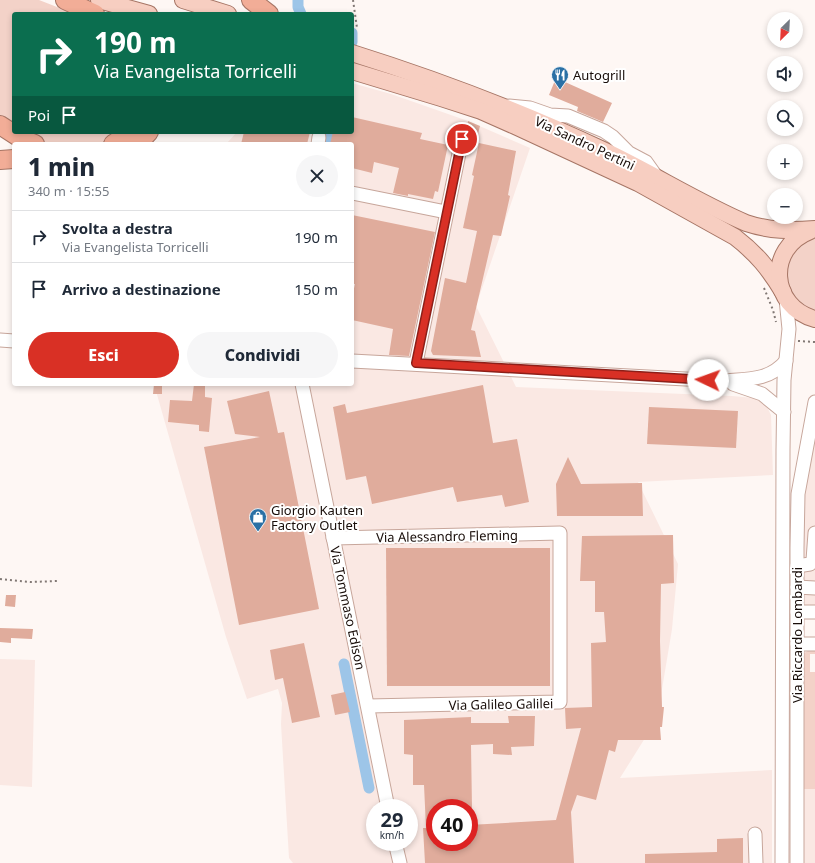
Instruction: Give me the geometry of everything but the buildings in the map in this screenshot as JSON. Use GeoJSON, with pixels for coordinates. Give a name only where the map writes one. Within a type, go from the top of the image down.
{"type":"FeatureCollection","features":[{"type":"Feature","properties":{"kind":"highway"},"geometry":{"type":"LineString","coordinates":[[65,0],[91,12]]}},
{"type":"Feature","properties":{"kind":"highway"},"geometry":{"type":"LineString","coordinates":[[251,0],[266,12]]}},
{"type":"Feature","properties":{"kind":"highway"},"geometry":{"type":"LineString","coordinates":[[0,125],[12,133]]}},
{"type":"Feature","properties":{"kind":"highway"},"geometry":{"type":"LineString","coordinates":[[14,134],[30,142]]}},
{"type":"Feature","properties":{"kind":"highway"},"geometry":{"type":"LineString","coordinates":[[116,142],[128,134]]}},
{"type":"Feature","properties":{"kind":"highway"},"geometry":{"type":"LineString","coordinates":[[140,142],[147,134]]}},
{"type":"Feature","properties":{"kind":"highway"},"geometry":{"type":"LineString","coordinates":[[0,160],[12,159]]}},
{"type":"Feature","properties":{"kind":"main road"},"geometry":{"type":"LineString","coordinates":[[100,0],[142,12]]}},
{"type":"Feature","properties":{"kind":"main road"},"geometry":{"type":"LineString","coordinates":[[183,0],[222,12]]}},
{"type":"Feature","properties":{"kind":"main road","name":"Via Sandro Pertini"},"geometry":{"type":"LineString","coordinates":[[354,54],[402,69],[501,105],[604,150],[746,223],[785,231],[815,229]]}},
{"type":"Feature","properties":{"kind":"main road","name":"Via Sandro Pertini"},"geometry":{"type":"LineString","coordinates":[[354,72],[406,86],[481,111],[600,164],[638,183],[740,241],[768,267],[784,296],[798,312],[815,319]]}},
{"type":"Feature","properties":{"kind":"main road"},"geometry":{"type":"LineString","coordinates":[[784,296],[779,272],[784,253],[799,236],[815,229]]}},
{"type":"Feature","properties":{"kind":"street"},"geometry":{"type":"LineString","coordinates":[[416,363],[462,139]]}},
{"type":"Feature","properties":{"kind":"street"},"geometry":{"type":"LineString","coordinates":[[354,193],[446,212]]}},
{"type":"Feature","properties":{"kind":"street","name":"Via Riccardo Lombardi"},"geometry":{"type":"LineString","coordinates":[[782,863],[784,412],[789,329],[784,296]]}},
{"type":"Feature","properties":{"kind":"street"},"geometry":{"type":"LineString","coordinates":[[0,340],[12,341]]}},
{"type":"Feature","properties":{"kind":"street"},"geometry":{"type":"LineString","coordinates":[[354,360],[723,381],[763,377],[778,370],[786,361]]}},
{"type":"Feature","properties":{"kind":"street"},"geometry":{"type":"LineString","coordinates":[[723,381],[762,394],[784,412]]}},
{"type":"Feature","properties":{"kind":"street","name":"Via Tommaso Edison"},"geometry":{"type":"LineString","coordinates":[[302,386],[386,799]]}},
{"type":"Feature","properties":{"kind":"street","name":"Via Riccardo Lombardi"},"geometry":{"type":"LineString","coordinates":[[797,863],[797,566],[800,478],[814,405]]}},
{"type":"Feature","properties":{"kind":"street","name":"Via Alessandro Fleming"},"geometry":{"type":"LineString","coordinates":[[334,538],[560,533]]}},
{"type":"Feature","properties":{"kind":"street","name":"Via Galileo Galilei"},"geometry":{"type":"LineString","coordinates":[[368,706],[560,702],[560,533]]}},
{"type":"Feature","properties":{"kind":"street"},"geometry":{"type":"LineString","coordinates":[[797,566],[810,564],[813,560],[815,533]]}},
{"type":"Feature","properties":{"kind":"street"},"geometry":{"type":"LineString","coordinates":[[797,587],[815,588]]}},
{"type":"Feature","properties":{"kind":"street"},"geometry":{"type":"LineString","coordinates":[[797,612],[815,612]]}},
{"type":"Feature","properties":{"kind":"street"},"geometry":{"type":"LineString","coordinates":[[797,644],[815,644]]}},
{"type":"Feature","properties":{"kind":"street"},"geometry":{"type":"LineString","coordinates":[[755,834],[756,863]]}},
{"type":"Feature","properties":{"kind":"street"},"geometry":{"type":"LineString","coordinates":[[397,851],[400,863]]}},
{"type":"Feature","properties":{"kind":"path"},"geometry":{"type":"LineString","coordinates":[[353,0],[357,28]]}},
{"type":"Feature","properties":{"kind":"path"},"geometry":{"type":"LineString","coordinates":[[763,285],[773,310],[777,328]]}},
{"type":"Feature","properties":{"kind":"path"},"geometry":{"type":"LineString","coordinates":[[0,579],[30,582],[57,581]]}},
{"type":"Feature","properties":{"kind":"shaded area"},"geometry":{"type":"Polygon","coordinates":[[[0,0],[39,0],[70,12],[12,12],[12,128],[0,120],[0,0]]]}},
{"type":"Feature","properties":{"kind":"shaded area"},"geometry":{"type":"Polygon","coordinates":[[[354,84],[391,94],[468,121],[530,148],[476,306],[516,387],[732,396],[754,398],[766,405],[771,415],[773,475],[638,482],[678,564],[672,629],[657,719],[620,778],[772,770],[772,863],[293,863],[289,858],[281,724],[282,703],[278,689],[247,699],[226,637],[155,386],[354,386],[354,142],[228,142],[235,134],[354,134],[354,84]]]}},
{"type":"Feature","properties":{"kind":"shaded area"},"geometry":{"type":"Polygon","coordinates":[[[24,134],[119,134],[105,142],[44,142],[24,134]]]}},
{"type":"Feature","properties":{"kind":"shaded area"},"geometry":{"type":"Polygon","coordinates":[[[815,238],[815,311],[805,308],[787,290],[786,264],[800,244],[815,238]]]}},
{"type":"Feature","properties":{"kind":"shaded area"},"geometry":{"type":"Polygon","coordinates":[[[815,437],[815,605],[805,605],[803,521],[805,483],[815,437]]]}},
{"type":"Feature","properties":{"kind":"shaded area"},"geometry":{"type":"Polygon","coordinates":[[[815,650],[815,654],[810,654],[810,672],[815,672],[815,789],[802,789],[804,653],[815,650]]]}},
{"type":"Feature","properties":{"kind":"shaded area"},"geometry":{"type":"Polygon","coordinates":[[[0,659],[35,660],[32,787],[0,785],[0,659]]]}},
{"type":"Feature","properties":{"kind":"shaded area"},"geometry":{"type":"Polygon","coordinates":[[[802,789],[815,789],[815,863],[804,863],[802,789]]]}},
{"type":"Feature","properties":{"kind":"waterway"},"geometry":{"type":"LineString","coordinates":[[298,0],[298,7],[300,12]]}},
{"type":"Feature","properties":{"kind":"waterway"},"geometry":{"type":"LineString","coordinates":[[326,142],[328,134]]}},
{"type":"Feature","properties":{"kind":"waterway"},"geometry":{"type":"LineString","coordinates":[[344,664],[369,788]]}},
{"type":"Feature","properties":{"kind":"place","name":"Autogrill"},"geometry":{"type":"Point","coordinates":[560,90]}},
{"type":"Feature","properties":{"kind":"place","name":"Giorgio Kauten Factory Outlet"},"geometry":{"type":"Point","coordinates":[258,532]}},
{"type":"Feature","properties":{"kind":"route"},"geometry":{"type":"LineString","coordinates":[[462,139],[416,363],[520,371],[708,380]]}}]}
